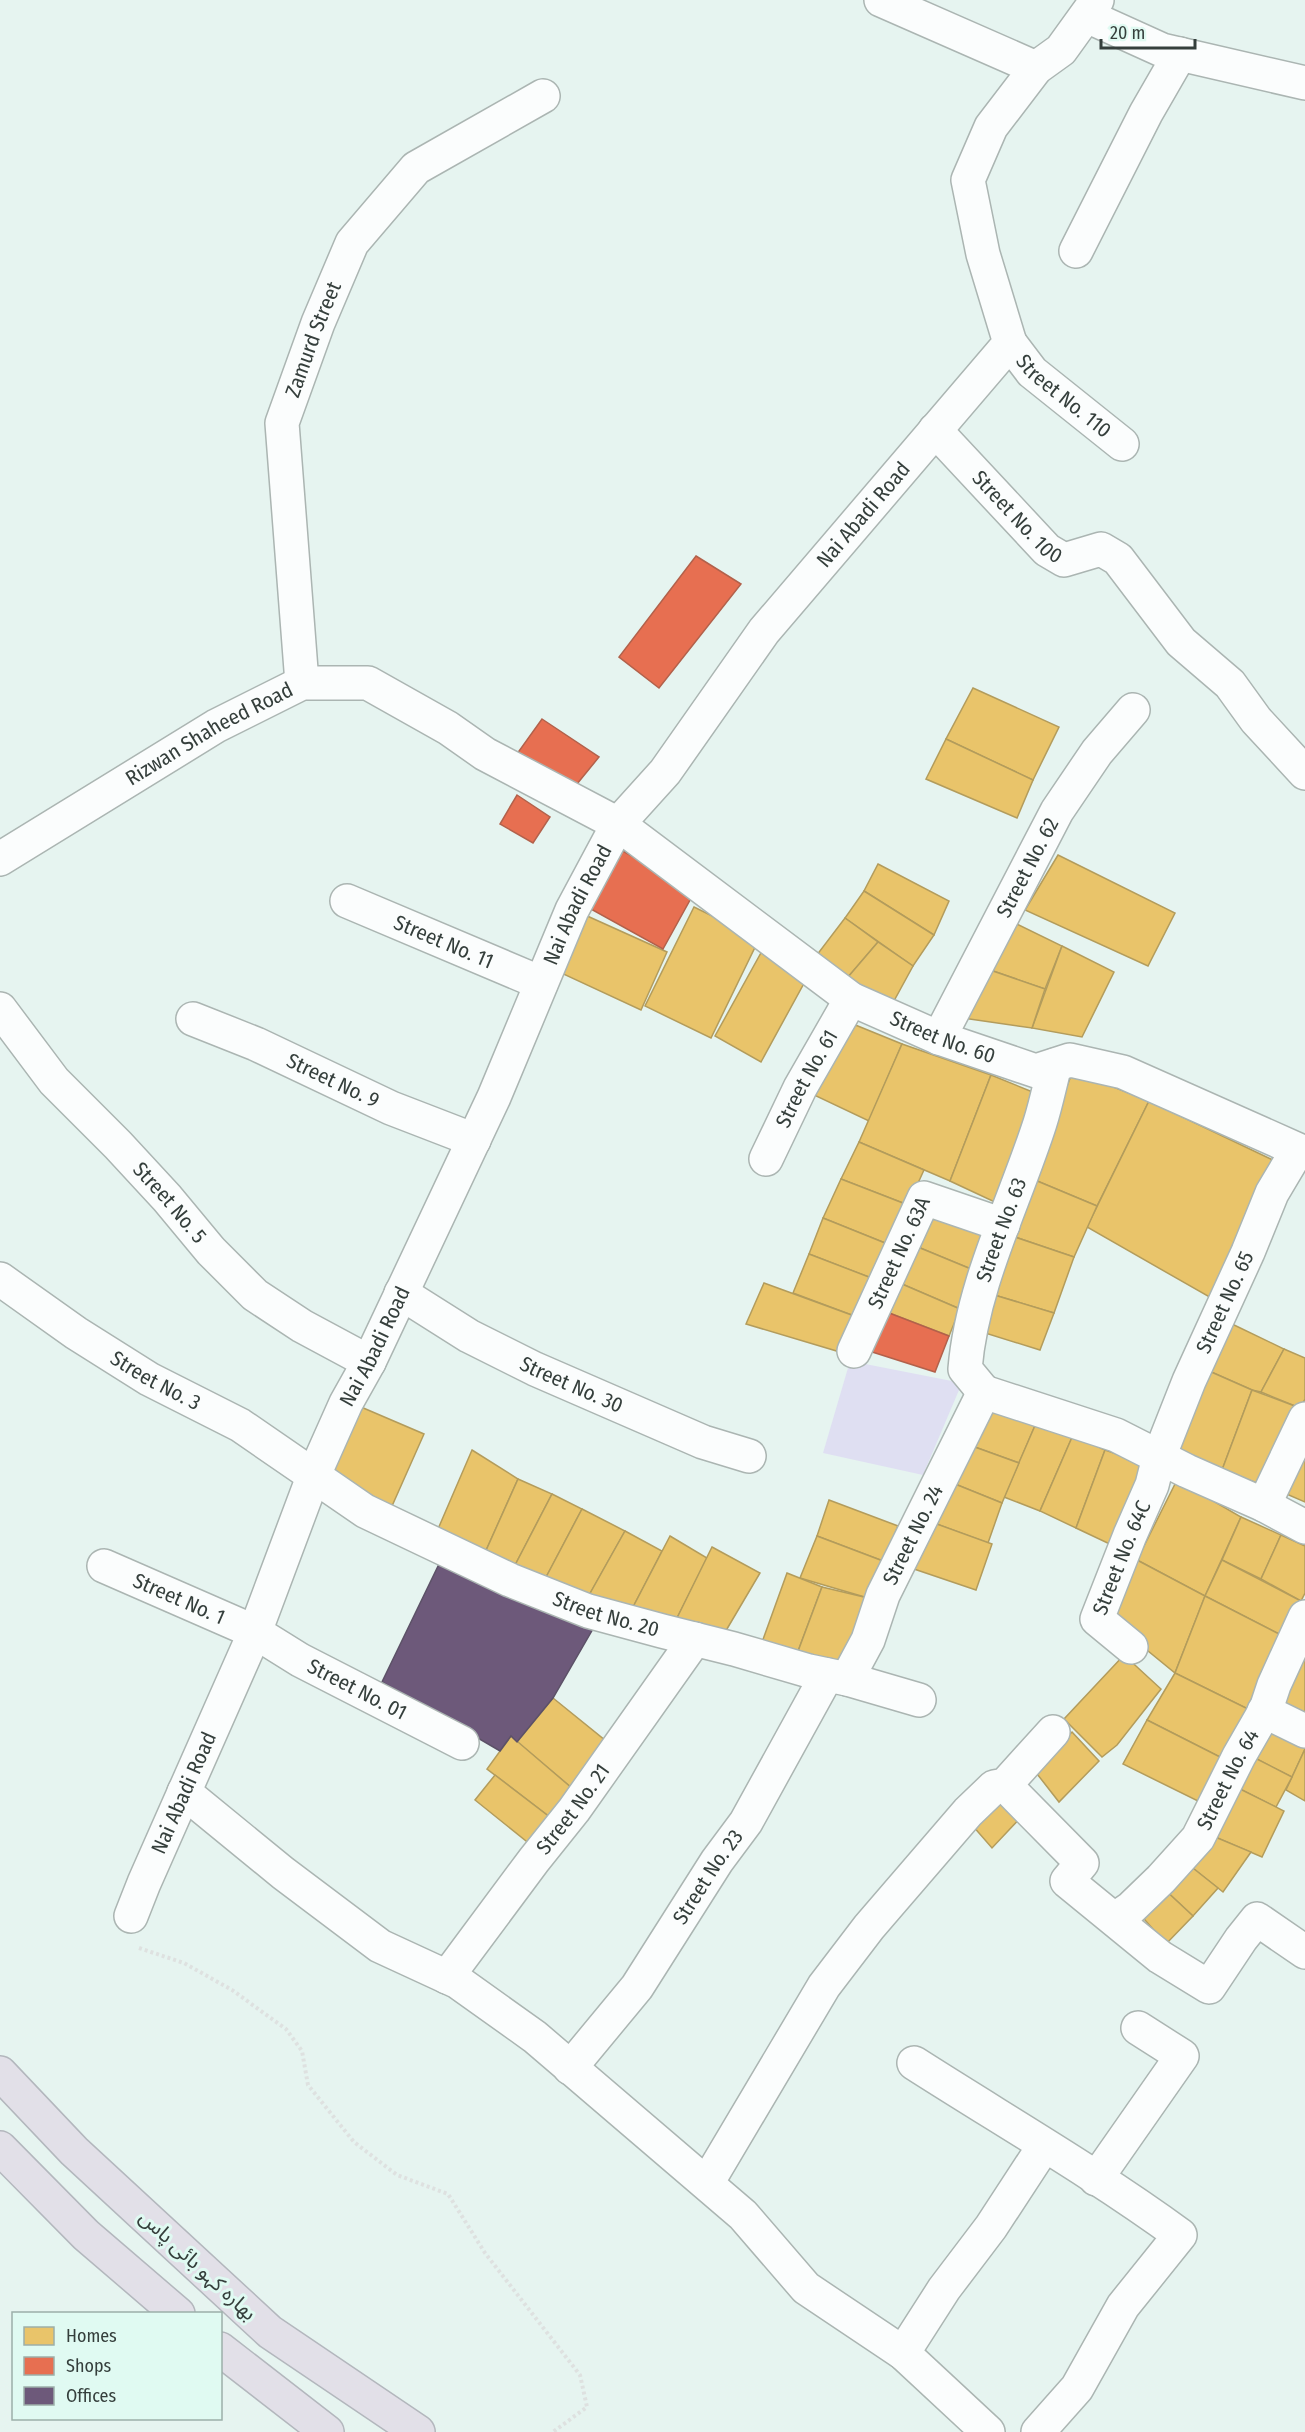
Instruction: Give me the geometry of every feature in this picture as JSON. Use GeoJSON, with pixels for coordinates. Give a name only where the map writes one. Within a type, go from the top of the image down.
{"type":"FeatureCollection","features":[{"type":"Feature","properties":{"kind":"highway","name":"بھارہ کہو بائی پاس"},"geometry":{"type":"LineString","coordinates":[[0,2073],[74,2151],[270,2332],[418,2432]]}},
{"type":"Feature","properties":{"kind":"highway"},"geometry":{"type":"LineString","coordinates":[[0,2148],[87,2235],[177,2312]]}},
{"type":"Feature","properties":{"kind":"highway"},"geometry":{"type":"LineString","coordinates":[[222,2351],[327,2432]]}},
{"type":"Feature","properties":{"kind":"street"},"geometry":{"type":"LineString","coordinates":[[881,0],[1036,68]]}},
{"type":"Feature","properties":{"kind":"street"},"geometry":{"type":"LineString","coordinates":[[1010,343],[982,254],[968,180],[991,127],[1036,68],[1060,50],[1092,8],[1162,50],[1305,83]]}},
{"type":"Feature","properties":{"kind":"street"},"geometry":{"type":"LineString","coordinates":[[1076,251],[1146,113],[1180,54]]}},
{"type":"Feature","properties":{"kind":"street","name":"Zamurd Street"},"geometry":{"type":"LineString","coordinates":[[302,682],[282,423],[318,323],[352,243],[416,168],[543,96]]}},
{"type":"Feature","properties":{"kind":"street","name":"Nai Abadi Road"},"geometry":{"type":"LineString","coordinates":[[131,1916],[255,1632],[313,1477],[346,1403],[369,1362],[494,1097],[572,910],[618,824],[665,772],[764,631],[1010,343]]}},
{"type":"Feature","properties":{"kind":"street","name":"Street No. 110"},"geometry":{"type":"LineString","coordinates":[[1010,343],[1032,372],[1122,444]]}},
{"type":"Feature","properties":{"kind":"street","name":"Street No. 100"},"geometry":{"type":"LineString","coordinates":[[935,430],[1047,550],[1064,560],[1101,549],[1118,559],[1181,642],[1230,684],[1256,720],[1305,773]]}},
{"type":"Feature","properties":{"kind":"street","name":"Rizwan Shaheed Road"},"geometry":{"type":"LineString","coordinates":[[0,859],[216,726],[302,682],[368,683],[448,728],[485,754],[618,824]]}},
{"type":"Feature","properties":{"kind":"street","name":"Street No. 62"},"geometry":{"type":"LineString","coordinates":[[939,1038],[1057,811],[1097,752],[1133,710]]}},
{"type":"Feature","properties":{"kind":"street","name":"Street No. 60"},"geometry":{"type":"LineString","coordinates":[[618,824],[851,999],[939,1038],[1036,1071],[1070,1060],[1123,1072],[1301,1152]]}},
{"type":"Feature","properties":{"kind":"street","name":"Street No. 11"},"geometry":{"type":"LineString","coordinates":[[347,901],[541,983]]}},
{"type":"Feature","properties":{"kind":"street","name":"Street No. 61"},"geometry":{"type":"LineString","coordinates":[[766,1159],[800,1088],[851,999]]}},
{"type":"Feature","properties":{"kind":"street","name":"Street No. 5"},"geometry":{"type":"LineString","coordinates":[[0,1009],[54,1081],[135,1163],[211,1251],[255,1295],[302,1326],[369,1362]]}},
{"type":"Feature","properties":{"kind":"street","name":"Street No. 9"},"geometry":{"type":"LineString","coordinates":[[193,1019],[256,1044],[391,1108],[474,1140]]}},
{"type":"Feature","properties":{"kind":"street","name":"Street No. 63"},"geometry":{"type":"LineString","coordinates":[[984,1392],[965,1369],[968,1337],[1003,1225],[1040,1122],[1055,1065]]}},
{"type":"Feature","properties":{"kind":"street","name":"Street No. 65"},"geometry":{"type":"LineString","coordinates":[[1159,1457],[1189,1381],[1248,1252],[1272,1193],[1301,1152]]}},
{"type":"Feature","properties":{"kind":"street","name":"Street No. 63A"},"geometry":{"type":"LineString","coordinates":[[854,1351],[924,1198],[1003,1225]]}},
{"type":"Feature","properties":{"kind":"street","name":"Street No. 3"},"geometry":{"type":"LineString","coordinates":[[0,1279],[76,1333],[149,1379],[240,1425],[313,1477]]}},
{"type":"Feature","properties":{"kind":"street","name":"Street No. 30"},"geometry":{"type":"LineString","coordinates":[[401,1293],[469,1336],[535,1369],[703,1442],[749,1456]]}},
{"type":"Feature","properties":{"kind":"street"},"geometry":{"type":"LineString","coordinates":[[984,1392],[1116,1436],[1264,1504],[1305,1527]]}},
{"type":"Feature","properties":{"kind":"street","name":"Street No. 24"},"geometry":{"type":"LineString","coordinates":[[837,1677],[867,1640],[883,1595],[984,1392]]}},
{"type":"Feature","properties":{"kind":"street"},"geometry":{"type":"LineString","coordinates":[[1264,1504],[1305,1419]]}},
{"type":"Feature","properties":{"kind":"street","name":"Street No. 64C"},"geometry":{"type":"LineString","coordinates":[[1131,1647],[1097,1619],[1152,1485],[1159,1457]]}},
{"type":"Feature","properties":{"kind":"street","name":"Street No. 20"},"geometry":{"type":"LineString","coordinates":[[313,1477],[365,1511],[510,1580],[588,1611],[919,1700]]}},
{"type":"Feature","properties":{"kind":"street","name":"Street No. 1"},"geometry":{"type":"LineString","coordinates":[[104,1566],[255,1632]]}},
{"type":"Feature","properties":{"kind":"street","name":"Street No. 64"},"geometry":{"type":"LineString","coordinates":[[1115,1919],[1131,1908],[1198,1839],[1264,1711],[1305,1617]]}},
{"type":"Feature","properties":{"kind":"street","name":"Street No. 01"},"geometry":{"type":"LineString","coordinates":[[255,1632],[300,1660],[462,1743]]}},
{"type":"Feature","properties":{"kind":"street","name":"Street No. 21"},"geometry":{"type":"LineString","coordinates":[[447,1977],[574,1810],[695,1639]]}},
{"type":"Feature","properties":{"kind":"street","name":"Street No. 23"},"geometry":{"type":"LineString","coordinates":[[570,2068],[637,1987],[717,1861],[746,1822],[837,1677]]}},
{"type":"Feature","properties":{"kind":"street"},"geometry":{"type":"LineString","coordinates":[[1264,1711],[1305,1731]]}},
{"type":"Feature","properties":{"kind":"street"},"geometry":{"type":"LineString","coordinates":[[707,2183],[767,2086],[824,1986],[869,1927],[968,1812],[993,1787],[1005,1785],[1053,1732]]}},
{"type":"Feature","properties":{"kind":"street"},"geometry":{"type":"LineString","coordinates":[[1005,1785],[1082,1863],[1067,1881],[1160,1957],[1209,1987],[1257,1919],[1305,1952]]}},
{"type":"Feature","properties":{"kind":"street"},"geometry":{"type":"LineString","coordinates":[[184,1792],[283,1873],[380,1946],[458,1982],[535,2037],[743,2215],[806,2288],[903,2354],[988,2432]]}},
{"type":"Feature","properties":{"kind":"street"},"geometry":{"type":"LineString","coordinates":[[1096,2179],[1182,2056],[1138,2028]]}},
{"type":"Feature","properties":{"kind":"street"},"geometry":{"type":"LineString","coordinates":[[914,2063],[1096,2179],[1126,2195],[1180,2235],[1123,2306],[1077,2388],[1038,2432]]}},
{"type":"Feature","properties":{"kind":"street"},"geometry":{"type":"LineString","coordinates":[[903,2354],[944,2289],[991,2227],[1044,2146]]}},
{"type":"Feature","properties":{"kind":"path"},"geometry":{"type":"LineString","coordinates":[[131,1916],[138,1948],[184,1963],[232,1990],[286,2029],[302,2051],[308,2085],[354,2142],[397,2175],[448,2194],[485,2253],[580,2375],[587,2407],[552,2432]]}},
{"type":"Feature","properties":{"kind":"shaded area"},"geometry":{"type":"Polygon","coordinates":[[[850,1361],[962,1383],[923,1475],[823,1453],[850,1361]]]}},
{"type":"Feature","properties":{"kind":"building: Homes"},"geometry":{"type":"Polygon","coordinates":[[[973,688],[1059,727],[1033,780],[946,739],[973,688]]]}},
{"type":"Feature","properties":{"kind":"building: Homes"},"geometry":{"type":"Polygon","coordinates":[[[946,739],[1033,780],[1017,818],[926,779],[946,739]]]}},
{"type":"Feature","properties":{"kind":"building: Homes"},"geometry":{"type":"Polygon","coordinates":[[[1058,855],[1175,913],[1148,966],[1025,910],[1058,855]]]}},
{"type":"Feature","properties":{"kind":"building: Homes"},"geometry":{"type":"Polygon","coordinates":[[[878,864],[949,901],[934,935],[864,891],[878,864]]]}},
{"type":"Feature","properties":{"kind":"building: Homes"},"geometry":{"type":"Polygon","coordinates":[[[864,891],[934,935],[913,966],[845,918],[864,891]]]}},
{"type":"Feature","properties":{"kind":"building: Homes"},"geometry":{"type":"Polygon","coordinates":[[[694,907],[759,939],[711,1038],[645,1006],[694,907]]]}},
{"type":"Feature","properties":{"kind":"building: Homes"},"geometry":{"type":"Polygon","coordinates":[[[990,911],[1062,946],[1045,989],[964,961],[990,911]]]}},
{"type":"Feature","properties":{"kind":"building: Homes"},"geometry":{"type":"Polygon","coordinates":[[[585,915],[667,952],[641,1010],[559,972],[585,915]]]}},
{"type":"Feature","properties":{"kind":"building: Homes"},"geometry":{"type":"Polygon","coordinates":[[[845,918],[878,942],[842,984],[810,964],[845,918]]]}},
{"type":"Feature","properties":{"kind":"building: Homes"},"geometry":{"type":"Polygon","coordinates":[[[878,942],[913,966],[889,1010],[842,984],[878,942]]]}},
{"type":"Feature","properties":{"kind":"building: Homes"},"geometry":{"type":"Polygon","coordinates":[[[1062,946],[1114,972],[1082,1037],[1032,1028],[1062,946]]]}},
{"type":"Feature","properties":{"kind":"building: Homes"},"geometry":{"type":"Polygon","coordinates":[[[762,951],[808,976],[761,1062],[715,1036],[762,951]]]}},
{"type":"Feature","properties":{"kind":"building: Homes"},"geometry":{"type":"Polygon","coordinates":[[[964,961],[1045,989],[1032,1028],[935,1014],[964,961]]]}},
{"type":"Feature","properties":{"kind":"building: Homes"},"geometry":{"type":"Polygon","coordinates":[[[848,1022],[902,1044],[869,1121],[814,1095],[848,1022]]]}},
{"type":"Feature","properties":{"kind":"building: Homes"},"geometry":{"type":"Polygon","coordinates":[[[902,1044],[991,1075],[950,1181],[859,1142],[902,1044]]]}},
{"type":"Feature","properties":{"kind":"building: Homes"},"geometry":{"type":"Polygon","coordinates":[[[1073,1071],[1149,1101],[1097,1206],[1030,1178],[1073,1071]]]}},
{"type":"Feature","properties":{"kind":"building: Homes"},"geometry":{"type":"Polygon","coordinates":[[[991,1075],[1035,1093],[999,1204],[950,1181],[991,1075]]]}},
{"type":"Feature","properties":{"kind":"building: Homes"},"geometry":{"type":"Polygon","coordinates":[[[1149,1101],[1277,1162],[1213,1299],[1087,1227],[1149,1101]]]}},
{"type":"Feature","properties":{"kind":"building: Homes"},"geometry":{"type":"Polygon","coordinates":[[[859,1142],[924,1170],[908,1205],[841,1179],[859,1142]]]}},
{"type":"Feature","properties":{"kind":"building: Homes"},"geometry":{"type":"Polygon","coordinates":[[[1030,1178],[1097,1206],[1074,1257],[1009,1235],[1030,1178]]]}},
{"type":"Feature","properties":{"kind":"building: Homes"},"geometry":{"type":"Polygon","coordinates":[[[841,1179],[908,1205],[890,1245],[823,1218],[841,1179]]]}},
{"type":"Feature","properties":{"kind":"building: Homes"},"geometry":{"type":"Polygon","coordinates":[[[930,1209],[987,1231],[971,1269],[913,1245],[930,1209]]]}},
{"type":"Feature","properties":{"kind":"building: Homes"},"geometry":{"type":"Polygon","coordinates":[[[823,1218],[890,1245],[874,1279],[809,1254],[823,1218]]]}},
{"type":"Feature","properties":{"kind":"building: Homes"},"geometry":{"type":"Polygon","coordinates":[[[1009,1235],[1074,1257],[1054,1313],[991,1294],[1009,1235]]]}},
{"type":"Feature","properties":{"kind":"building: Homes"},"geometry":{"type":"Polygon","coordinates":[[[913,1245],[971,1269],[960,1309],[895,1281],[913,1245]]]}},
{"type":"Feature","properties":{"kind":"building: Homes"},"geometry":{"type":"Polygon","coordinates":[[[809,1254],[874,1279],[857,1317],[793,1293],[809,1254]]]}},
{"type":"Feature","properties":{"kind":"building: Homes"},"geometry":{"type":"Polygon","coordinates":[[[895,1281],[960,1309],[949,1336],[884,1311],[895,1281]]]}},
{"type":"Feature","properties":{"kind":"building: Homes"},"geometry":{"type":"Polygon","coordinates":[[[764,1283],[857,1317],[840,1352],[746,1324],[764,1283]]]}},
{"type":"Feature","properties":{"kind":"building: Homes"},"geometry":{"type":"Polygon","coordinates":[[[991,1294],[1054,1313],[1040,1350],[982,1332],[991,1294]]]}},
{"type":"Feature","properties":{"kind":"building: Homes"},"geometry":{"type":"Polygon","coordinates":[[[1232,1324],[1284,1349],[1261,1392],[1209,1371],[1232,1324]]]}},
{"type":"Feature","properties":{"kind":"building: Homes"},"geometry":{"type":"Polygon","coordinates":[[[1284,1349],[1305,1358],[1305,1399],[1300,1408],[1261,1392],[1284,1349]]]}},
{"type":"Feature","properties":{"kind":"building: Homes"},"geometry":{"type":"Polygon","coordinates":[[[1209,1371],[1252,1390],[1222,1470],[1172,1446],[1209,1371]]]}},
{"type":"Feature","properties":{"kind":"building: Homes"},"geometry":{"type":"Polygon","coordinates":[[[1252,1390],[1300,1408],[1265,1486],[1222,1470],[1252,1390]]]}},
{"type":"Feature","properties":{"kind":"building: Homes"},"geometry":{"type":"Polygon","coordinates":[[[354,1404],[424,1434],[392,1506],[317,1477],[354,1404]]]}},
{"type":"Feature","properties":{"kind":"building: Homes"},"geometry":{"type":"Polygon","coordinates":[[[990,1404],[1037,1421],[1019,1463],[972,1446],[990,1404]]]}},
{"type":"Feature","properties":{"kind":"building: Homes"},"geometry":{"type":"Polygon","coordinates":[[[1037,1421],[1073,1435],[1040,1511],[1004,1497],[1037,1421]]]}},
{"type":"Feature","properties":{"kind":"building: Homes"},"geometry":{"type":"Polygon","coordinates":[[[1073,1435],[1105,1450],[1076,1528],[1040,1511],[1073,1435]]]}},
{"type":"Feature","properties":{"kind":"building: Homes"},"geometry":{"type":"Polygon","coordinates":[[[1305,1436],[1305,1502],[1282,1492],[1305,1436]]]}},
{"type":"Feature","properties":{"kind":"building: Homes"},"geometry":{"type":"Polygon","coordinates":[[[972,1446],[1019,1463],[1002,1503],[955,1484],[972,1446]]]}},
{"type":"Feature","properties":{"kind":"building: Homes"},"geometry":{"type":"Polygon","coordinates":[[[472,1450],[518,1479],[484,1555],[438,1529],[472,1450]]]}},
{"type":"Feature","properties":{"kind":"building: Homes"},"geometry":{"type":"Polygon","coordinates":[[[1105,1450],[1146,1464],[1116,1547],[1076,1528],[1105,1450]]]}},
{"type":"Feature","properties":{"kind":"building: Homes"},"geometry":{"type":"Polygon","coordinates":[[[518,1479],[552,1494],[513,1569],[484,1555],[518,1479]]]}},
{"type":"Feature","properties":{"kind":"building: Homes"},"geometry":{"type":"Polygon","coordinates":[[[1177,1480],[1241,1517],[1205,1596],[1137,1560],[1177,1480]]]}},
{"type":"Feature","properties":{"kind":"building: Homes"},"geometry":{"type":"Polygon","coordinates":[[[955,1484],[1002,1503],[988,1543],[934,1523],[955,1484]]]}},
{"type":"Feature","properties":{"kind":"building: Homes"},"geometry":{"type":"Polygon","coordinates":[[[552,1494],[582,1509],[544,1581],[513,1569],[552,1494]]]}},
{"type":"Feature","properties":{"kind":"building: Homes"},"geometry":{"type":"Polygon","coordinates":[[[829,1500],[898,1526],[883,1561],[817,1536],[829,1500]]]}},
{"type":"Feature","properties":{"kind":"building: Homes"},"geometry":{"type":"Polygon","coordinates":[[[582,1509],[625,1531],[588,1597],[544,1581],[582,1509]]]}},
{"type":"Feature","properties":{"kind":"building: Homes"},"geometry":{"type":"Polygon","coordinates":[[[1241,1517],[1281,1535],[1261,1579],[1222,1560],[1241,1517]]]}},
{"type":"Feature","properties":{"kind":"building: Homes"},"geometry":{"type":"Polygon","coordinates":[[[934,1523],[992,1544],[976,1590],[914,1569],[934,1523]]]}},
{"type":"Feature","properties":{"kind":"building: Homes"},"geometry":{"type":"Polygon","coordinates":[[[625,1531],[662,1551],[632,1609],[588,1597],[625,1531]]]}},
{"type":"Feature","properties":{"kind":"building: Homes"},"geometry":{"type":"Polygon","coordinates":[[[1281,1535],[1305,1546],[1305,1593],[1301,1601],[1261,1579],[1281,1535]]]}},
{"type":"Feature","properties":{"kind":"building: Homes"},"geometry":{"type":"Polygon","coordinates":[[[670,1536],[707,1558],[676,1620],[632,1609],[670,1536]]]}},
{"type":"Feature","properties":{"kind":"building: Homes"},"geometry":{"type":"Polygon","coordinates":[[[817,1536],[883,1561],[868,1598],[800,1578],[817,1536]]]}},
{"type":"Feature","properties":{"kind":"building: Homes"},"geometry":{"type":"Polygon","coordinates":[[[712,1547],[760,1573],[724,1634],[676,1620],[712,1547]]]}},
{"type":"Feature","properties":{"kind":"building: Homes"},"geometry":{"type":"Polygon","coordinates":[[[1137,1560],[1205,1596],[1175,1673],[1109,1619],[1137,1560]]]}},
{"type":"Feature","properties":{"kind":"building: Homes"},"geometry":{"type":"Polygon","coordinates":[[[1222,1560],[1301,1601],[1285,1637],[1205,1596],[1222,1560]]]}},
{"type":"Feature","properties":{"kind":"building: Homes"},"geometry":{"type":"Polygon","coordinates":[[[787,1573],[822,1587],[797,1654],[761,1645],[787,1573]]]}},
{"type":"Feature","properties":{"kind":"building: Homes"},"geometry":{"type":"Polygon","coordinates":[[[822,1587],[868,1598],[845,1662],[797,1654],[822,1587]]]}},
{"type":"Feature","properties":{"kind":"building: Homes"},"geometry":{"type":"Polygon","coordinates":[[[1205,1596],[1285,1637],[1250,1710],[1175,1673],[1205,1596]]]}},
{"type":"Feature","properties":{"kind":"building: Homes"},"geometry":{"type":"Polygon","coordinates":[[[1124,1655],[1161,1689],[1117,1745],[1102,1757],[1064,1719],[1124,1655]]]}},
{"type":"Feature","properties":{"kind":"building: Homes"},"geometry":{"type":"Polygon","coordinates":[[[1300,1656],[1305,1657],[1305,1719],[1278,1708],[1300,1656]]]}},
{"type":"Feature","properties":{"kind":"building: Homes"},"geometry":{"type":"Polygon","coordinates":[[[1175,1673],[1250,1710],[1224,1759],[1147,1720],[1175,1673]]]}},
{"type":"Feature","properties":{"kind":"building: Homes"},"geometry":{"type":"Polygon","coordinates":[[[553,1698],[606,1741],[573,1789],[517,1742],[553,1698]]]}},
{"type":"Feature","properties":{"kind":"building: Homes"},"geometry":{"type":"Polygon","coordinates":[[[1147,1720],[1224,1759],[1202,1803],[1123,1764],[1147,1720]]]}},
{"type":"Feature","properties":{"kind":"building: Homes"},"geometry":{"type":"Polygon","coordinates":[[[1264,1724],[1305,1743],[1305,1749],[1292,1777],[1249,1755],[1264,1724]]]}},
{"type":"Feature","properties":{"kind":"building: Homes"},"geometry":{"type":"Polygon","coordinates":[[[1072,1732],[1099,1761],[1059,1802],[1034,1770],[1072,1732]]]}},
{"type":"Feature","properties":{"kind":"building: Homes"},"geometry":{"type":"Polygon","coordinates":[[[511,1736],[573,1789],[551,1818],[487,1769],[511,1736]]]}},
{"type":"Feature","properties":{"kind":"building: Homes"},"geometry":{"type":"Polygon","coordinates":[[[1305,1749],[1305,1801],[1286,1790],[1305,1749]]]}},
{"type":"Feature","properties":{"kind":"building: Homes"},"geometry":{"type":"Polygon","coordinates":[[[1249,1755],[1292,1777],[1276,1807],[1234,1786],[1249,1755]]]}},
{"type":"Feature","properties":{"kind":"building: Homes"},"geometry":{"type":"Polygon","coordinates":[[[495,1775],[551,1818],[531,1845],[475,1800],[495,1775]]]}},
{"type":"Feature","properties":{"kind":"building: Homes"},"geometry":{"type":"Polygon","coordinates":[[[1234,1786],[1284,1811],[1262,1857],[1208,1834],[1234,1786]]]}},
{"type":"Feature","properties":{"kind":"building: Homes"},"geometry":{"type":"Polygon","coordinates":[[[1005,1792],[1025,1813],[992,1848],[972,1825],[1005,1792]]]}},
{"type":"Feature","properties":{"kind":"building: Homes"},"geometry":{"type":"Polygon","coordinates":[[[1208,1834],[1251,1852],[1223,1892],[1184,1861],[1208,1834]]]}},
{"type":"Feature","properties":{"kind":"building: Homes"},"geometry":{"type":"Polygon","coordinates":[[[1184,1861],[1218,1888],[1193,1916],[1163,1888],[1184,1861]]]}},
{"type":"Feature","properties":{"kind":"building: Homes"},"geometry":{"type":"Polygon","coordinates":[[[1163,1888],[1193,1916],[1166,1944],[1138,1912],[1163,1888]]]}},
{"type":"Feature","properties":{"kind":"building: Shops"},"geometry":{"type":"Polygon","coordinates":[[[696,556],[741,584],[659,688],[619,657],[696,556]]]}},
{"type":"Feature","properties":{"kind":"building: Shops"},"geometry":{"type":"Polygon","coordinates":[[[542,719],[599,757],[568,795],[514,758],[542,719]]]}},
{"type":"Feature","properties":{"kind":"building: Shops"},"geometry":{"type":"Polygon","coordinates":[[[517,795],[550,817],[533,843],[500,824],[517,795]]]}},
{"type":"Feature","properties":{"kind":"building: Shops"},"geometry":{"type":"Polygon","coordinates":[[[621,850],[695,891],[663,949],[589,908],[621,850]]]}},
{"type":"Feature","properties":{"kind":"building: Shops"},"geometry":{"type":"Polygon","coordinates":[[[884,1311],[949,1336],[935,1372],[866,1350],[884,1311]]]}},
{"type":"Feature","properties":{"kind":"building: Offices"},"geometry":{"type":"Polygon","coordinates":[[[441,1560],[594,1627],[553,1698],[517,1742],[511,1736],[500,1751],[382,1682],[441,1560]]]}}]}
